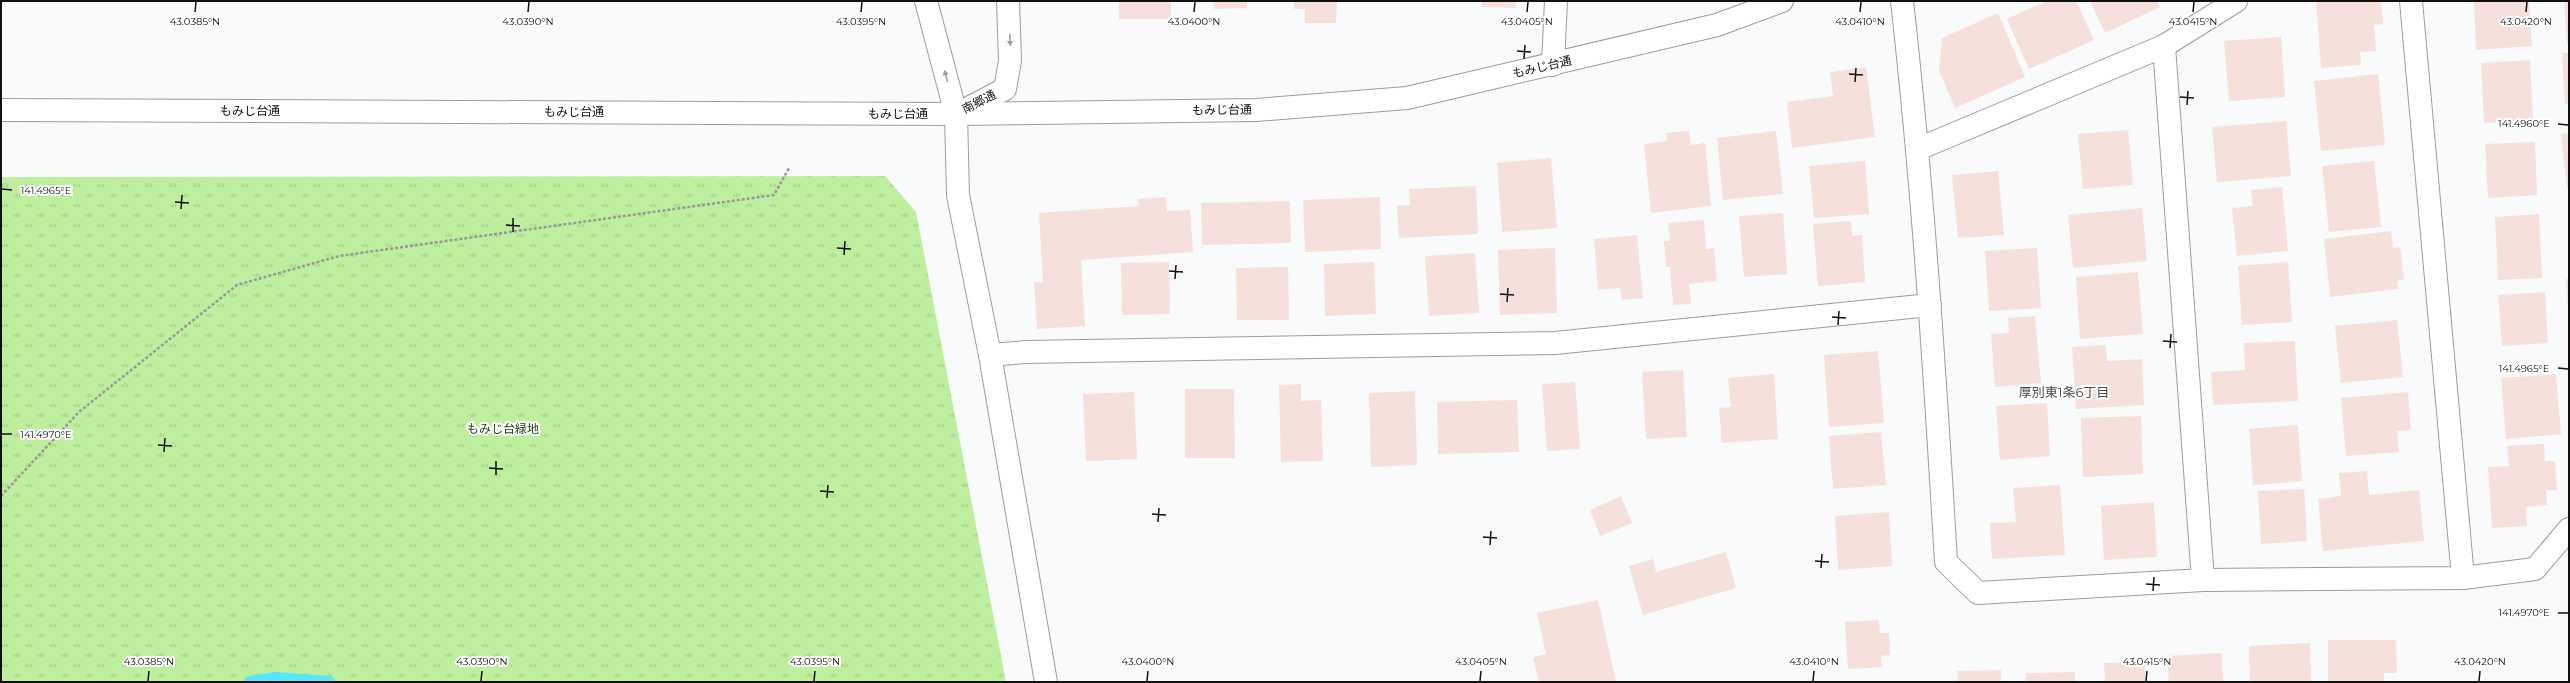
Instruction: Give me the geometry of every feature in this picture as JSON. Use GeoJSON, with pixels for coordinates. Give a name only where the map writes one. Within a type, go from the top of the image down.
{"type":"FeatureCollection","features":[{"type":"Feature","properties":{"kind":"street","name":"南郷通"},"geometry":{"type":"LineString","coordinates":[[926,1],[956,114],[1006,89],[1010,61],[1008,1]]}},
{"type":"Feature","properties":{"kind":"street"},"geometry":{"type":"LineString","coordinates":[[1553,65],[1556,1]]}},
{"type":"Feature","properties":{"kind":"street","name":"もみじ台通"},"geometry":{"type":"LineString","coordinates":[[1,110],[956,114],[1256,110],[1407,98],[1553,65],[1717,24],[1782,1]]}},
{"type":"Feature","properties":{"kind":"street"},"geometry":{"type":"LineString","coordinates":[[1902,1],[1918,149],[1930,305],[1946,562],[1978,593],[2203,580],[2463,578],[2535,569],[2569,529]]}},
{"type":"Feature","properties":{"kind":"street"},"geometry":{"type":"LineString","coordinates":[[1918,149],[2164,46],[2236,1]]}},
{"type":"Feature","properties":{"kind":"street"},"geometry":{"type":"LineString","coordinates":[[2411,1],[2463,578]]}},
{"type":"Feature","properties":{"kind":"street"},"geometry":{"type":"LineString","coordinates":[[2164,46],[2203,580]]}},
{"type":"Feature","properties":{"kind":"street"},"geometry":{"type":"LineString","coordinates":[[956,114],[958,195],[990,355],[1046,682]]}},
{"type":"Feature","properties":{"kind":"street"},"geometry":{"type":"LineString","coordinates":[[990,355],[1034,352],[1555,342],[1930,305]]}},
{"type":"Feature","properties":{"kind":"path"},"geometry":{"type":"LineString","coordinates":[[1,496],[79,412],[237,285],[339,256],[774,195],[789,168]]}},
{"type":"Feature","properties":{"kind":"green space","name":"もみじ台緑地"},"geometry":{"type":"Polygon","coordinates":[[[885,176],[916,212],[1006,682],[1,682],[1,177],[885,176]]]}},
{"type":"Feature","properties":{"kind":"building"},"geometry":{"type":"Polygon","coordinates":[[[1119,1],[1171,1],[1171,19],[1119,19],[1119,1]]]}},
{"type":"Feature","properties":{"kind":"building"},"geometry":{"type":"Polygon","coordinates":[[[1213,1],[1247,1],[1247,8],[1214,9],[1213,1]]]}},
{"type":"Feature","properties":{"kind":"building"},"geometry":{"type":"Polygon","coordinates":[[[1294,1],[1337,1],[1336,23],[1305,23],[1305,9],[1294,9],[1294,1]]]}},
{"type":"Feature","properties":{"kind":"building"},"geometry":{"type":"Polygon","coordinates":[[[1482,1],[1516,1],[1516,8],[1481,7],[1482,1]]]}},
{"type":"Feature","properties":{"kind":"building"},"geometry":{"type":"Polygon","coordinates":[[[2046,1],[2076,1],[2094,40],[2029,69],[2007,19],[2046,1]]]}},
{"type":"Feature","properties":{"kind":"building"},"geometry":{"type":"Polygon","coordinates":[[[2090,1],[2157,1],[2160,7],[2105,33],[2090,1]]]}},
{"type":"Feature","properties":{"kind":"building"},"geometry":{"type":"Polygon","coordinates":[[[2316,1],[2381,1],[2383,24],[2374,25],[2376,51],[2360,52],[2361,65],[2321,68],[2316,1]]]}},
{"type":"Feature","properties":{"kind":"building"},"geometry":{"type":"Polygon","coordinates":[[[2474,1],[2529,1],[2532,46],[2476,50],[2474,1]]]}},
{"type":"Feature","properties":{"kind":"building"},"geometry":{"type":"Polygon","coordinates":[[[2564,1],[2569,1],[2569,44],[2567,44],[2564,1]]]}},
{"type":"Feature","properties":{"kind":"building"},"geometry":{"type":"Polygon","coordinates":[[[1998,13],[2025,77],[1955,108],[1939,70],[1942,38],[1998,13]]]}},
{"type":"Feature","properties":{"kind":"building"},"geometry":{"type":"Polygon","coordinates":[[[2281,37],[2285,97],[2229,101],[2224,41],[2281,37]]]}},
{"type":"Feature","properties":{"kind":"building"},"geometry":{"type":"Polygon","coordinates":[[[2562,53],[2569,53],[2569,104],[2565,104],[2562,53]]]}},
{"type":"Feature","properties":{"kind":"building"},"geometry":{"type":"Polygon","coordinates":[[[2530,60],[2533,120],[2484,123],[2481,63],[2530,60]]]}},
{"type":"Feature","properties":{"kind":"building"},"geometry":{"type":"Polygon","coordinates":[[[1866,67],[1875,137],[1792,148],[1787,102],[1833,96],[1830,72],[1866,67]]]}},
{"type":"Feature","properties":{"kind":"building"},"geometry":{"type":"Polygon","coordinates":[[[2378,74],[2385,145],[2321,151],[2314,81],[2378,74]]]}},
{"type":"Feature","properties":{"kind":"building"},"geometry":{"type":"Polygon","coordinates":[[[2286,121],[2291,176],[2217,182],[2212,127],[2286,121]]]}},
{"type":"Feature","properties":{"kind":"building"},"geometry":{"type":"Polygon","coordinates":[[[2128,130],[2133,185],[2083,189],[2078,134],[2128,130]]]}},
{"type":"Feature","properties":{"kind":"building"},"geometry":{"type":"Polygon","coordinates":[[[1689,131],[1691,145],[1705,143],[1711,206],[1651,213],[1644,144],[1667,141],[1666,133],[1689,131]]]}},
{"type":"Feature","properties":{"kind":"building"},"geometry":{"type":"Polygon","coordinates":[[[1776,131],[1783,194],[1723,200],[1717,138],[1776,131]]]}},
{"type":"Feature","properties":{"kind":"building"},"geometry":{"type":"Polygon","coordinates":[[[2569,133],[2569,187],[2567,188],[2561,134],[2569,133]]]}},
{"type":"Feature","properties":{"kind":"building"},"geometry":{"type":"Polygon","coordinates":[[[2535,142],[2537,195],[2488,198],[2485,144],[2535,142]]]}},
{"type":"Feature","properties":{"kind":"building"},"geometry":{"type":"Polygon","coordinates":[[[1551,158],[1557,228],[1502,232],[1497,163],[1551,158]]]}},
{"type":"Feature","properties":{"kind":"building"},"geometry":{"type":"Polygon","coordinates":[[[1865,161],[1869,214],[1814,218],[1809,166],[1865,161]]]}},
{"type":"Feature","properties":{"kind":"building"},"geometry":{"type":"Polygon","coordinates":[[[2374,161],[2381,227],[2329,232],[2322,166],[2374,161]]]}},
{"type":"Feature","properties":{"kind":"building"},"geometry":{"type":"Polygon","coordinates":[[[1998,171],[2004,235],[1958,238],[1952,175],[1998,171]]]}},
{"type":"Feature","properties":{"kind":"building"},"geometry":{"type":"Polygon","coordinates":[[[1476,186],[1478,234],[1399,238],[1397,206],[1410,205],[1409,189],[1476,186]]]}},
{"type":"Feature","properties":{"kind":"building"},"geometry":{"type":"Polygon","coordinates":[[[2282,187],[2288,251],[2237,256],[2232,208],[2253,206],[2251,190],[2282,187]]]}},
{"type":"Feature","properties":{"kind":"building"},"geometry":{"type":"Polygon","coordinates":[[[1166,197],[1167,211],[1190,210],[1193,252],[1081,260],[1085,326],[1037,329],[1034,282],[1043,282],[1039,213],[1139,206],[1138,199],[1166,197]]]}},
{"type":"Feature","properties":{"kind":"building"},"geometry":{"type":"Polygon","coordinates":[[[1380,197],[1381,249],[1305,252],[1303,200],[1380,197]]]}},
{"type":"Feature","properties":{"kind":"building"},"geometry":{"type":"Polygon","coordinates":[[[1290,201],[1291,243],[1202,245],[1201,203],[1290,201]]]}},
{"type":"Feature","properties":{"kind":"building"},"geometry":{"type":"Polygon","coordinates":[[[2142,208],[2147,261],[2073,268],[2068,215],[2142,208]]]}},
{"type":"Feature","properties":{"kind":"building"},"geometry":{"type":"Polygon","coordinates":[[[1783,213],[1787,274],[1744,277],[1739,216],[1783,213]]]}},
{"type":"Feature","properties":{"kind":"building"},"geometry":{"type":"Polygon","coordinates":[[[2539,214],[2542,278],[2498,280],[2495,217],[2539,214]]]}},
{"type":"Feature","properties":{"kind":"building"},"geometry":{"type":"Polygon","coordinates":[[[1704,220],[1706,249],[1714,248],[1717,281],[1689,284],[1691,304],[1673,305],[1670,267],[1666,267],[1664,241],[1670,241],[1668,223],[1704,220]]]}},
{"type":"Feature","properties":{"kind":"building"},"geometry":{"type":"Polygon","coordinates":[[[1851,221],[1852,236],[1862,235],[1865,282],[1818,286],[1813,224],[1851,221]]]}},
{"type":"Feature","properties":{"kind":"building"},"geometry":{"type":"Polygon","coordinates":[[[2391,231],[2393,248],[2400,247],[2404,280],[2397,281],[2398,289],[2330,297],[2324,239],[2391,231]]]}},
{"type":"Feature","properties":{"kind":"building"},"geometry":{"type":"Polygon","coordinates":[[[1637,235],[1643,298],[1622,300],[1620,288],[1598,290],[1594,239],[1637,235]]]}},
{"type":"Feature","properties":{"kind":"building"},"geometry":{"type":"Polygon","coordinates":[[[1555,248],[1557,313],[1500,315],[1498,250],[1555,248]]]}},
{"type":"Feature","properties":{"kind":"building"},"geometry":{"type":"Polygon","coordinates":[[[2037,248],[2041,308],[1989,311],[1985,251],[2037,248]]]}},
{"type":"Feature","properties":{"kind":"building"},"geometry":{"type":"Polygon","coordinates":[[[1475,253],[1479,313],[1429,316],[1425,256],[1475,253]]]}},
{"type":"Feature","properties":{"kind":"building"},"geometry":{"type":"Polygon","coordinates":[[[1169,262],[1170,314],[1122,315],[1121,263],[1169,262]]]}},
{"type":"Feature","properties":{"kind":"building"},"geometry":{"type":"Polygon","coordinates":[[[1374,262],[1376,314],[1325,316],[1324,264],[1374,262]]]}},
{"type":"Feature","properties":{"kind":"building"},"geometry":{"type":"Polygon","coordinates":[[[2288,262],[2292,322],[2242,325],[2238,266],[2288,262]]]}},
{"type":"Feature","properties":{"kind":"building"},"geometry":{"type":"Polygon","coordinates":[[[1288,267],[1289,320],[1237,320],[1236,268],[1288,267]]]}},
{"type":"Feature","properties":{"kind":"building"},"geometry":{"type":"Polygon","coordinates":[[[2138,272],[2143,334],[2080,339],[2076,277],[2138,272]]]}},
{"type":"Feature","properties":{"kind":"building"},"geometry":{"type":"Polygon","coordinates":[[[2566,279],[2569,279],[2569,308],[2568,308],[2566,279]]]}},
{"type":"Feature","properties":{"kind":"building"},"geometry":{"type":"Polygon","coordinates":[[[2545,292],[2548,343],[2502,346],[2498,295],[2545,292]]]}},
{"type":"Feature","properties":{"kind":"building"},"geometry":{"type":"Polygon","coordinates":[[[2035,316],[2041,383],[1995,387],[1991,334],[2009,333],[2008,318],[2035,316]]]}},
{"type":"Feature","properties":{"kind":"building"},"geometry":{"type":"Polygon","coordinates":[[[2397,320],[2403,377],[2341,383],[2335,326],[2397,320]]]}},
{"type":"Feature","properties":{"kind":"building"},"geometry":{"type":"Polygon","coordinates":[[[2295,341],[2298,401],[2213,405],[2211,372],[2245,370],[2244,343],[2295,341]]]}},
{"type":"Feature","properties":{"kind":"building"},"geometry":{"type":"Polygon","coordinates":[[[2106,345],[2107,361],[2142,359],[2144,405],[2076,409],[2072,347],[2106,345]]]}},
{"type":"Feature","properties":{"kind":"building"},"geometry":{"type":"Polygon","coordinates":[[[1878,351],[1884,423],[1829,427],[1824,355],[1878,351]]]}},
{"type":"Feature","properties":{"kind":"building"},"geometry":{"type":"Polygon","coordinates":[[[1683,370],[1687,437],[1646,439],[1642,372],[1683,370]]]}},
{"type":"Feature","properties":{"kind":"building"},"geometry":{"type":"Polygon","coordinates":[[[1774,374],[1778,439],[1722,443],[1719,408],[1731,407],[1728,378],[1774,374]]]}},
{"type":"Feature","properties":{"kind":"building"},"geometry":{"type":"Polygon","coordinates":[[[2556,374],[2561,434],[2506,439],[2501,378],[2556,374]]]}},
{"type":"Feature","properties":{"kind":"building"},"geometry":{"type":"Polygon","coordinates":[[[1575,382],[1580,449],[1547,451],[1542,384],[1575,382]]]}},
{"type":"Feature","properties":{"kind":"building"},"geometry":{"type":"Polygon","coordinates":[[[1301,384],[1301,401],[1321,400],[1323,461],[1281,462],[1279,385],[1301,384]]]}},
{"type":"Feature","properties":{"kind":"building"},"geometry":{"type":"Polygon","coordinates":[[[1185,389],[1234,389],[1235,458],[1185,458],[1185,389]]]}},
{"type":"Feature","properties":{"kind":"building"},"geometry":{"type":"Polygon","coordinates":[[[1415,391],[1417,465],[1371,467],[1369,393],[1415,391]]]}},
{"type":"Feature","properties":{"kind":"building"},"geometry":{"type":"Polygon","coordinates":[[[1134,392],[1137,459],[1086,461],[1083,394],[1134,392]]]}},
{"type":"Feature","properties":{"kind":"building"},"geometry":{"type":"Polygon","coordinates":[[[2408,392],[2411,430],[2397,431],[2399,452],[2346,456],[2341,398],[2408,392]]]}},
{"type":"Feature","properties":{"kind":"building"},"geometry":{"type":"Polygon","coordinates":[[[1517,400],[1519,452],[1438,454],[1437,402],[1517,400]]]}},
{"type":"Feature","properties":{"kind":"building"},"geometry":{"type":"Polygon","coordinates":[[[2047,403],[2050,456],[2000,460],[1996,406],[2047,403]]]}},
{"type":"Feature","properties":{"kind":"building"},"geometry":{"type":"Polygon","coordinates":[[[2141,416],[2143,474],[2083,477],[2081,418],[2141,416]]]}},
{"type":"Feature","properties":{"kind":"building"},"geometry":{"type":"Polygon","coordinates":[[[2298,425],[2302,481],[2253,485],[2249,429],[2298,425]]]}},
{"type":"Feature","properties":{"kind":"building"},"geometry":{"type":"Polygon","coordinates":[[[1881,432],[1886,485],[1833,489],[1829,436],[1881,432]]]}},
{"type":"Feature","properties":{"kind":"building"},"geometry":{"type":"Polygon","coordinates":[[[2544,444],[2545,461],[2555,461],[2557,490],[2546,490],[2547,505],[2526,507],[2527,526],[2492,528],[2488,467],[2509,466],[2507,446],[2544,444]]]}},
{"type":"Feature","properties":{"kind":"building"},"geometry":{"type":"Polygon","coordinates":[[[2367,471],[2369,495],[2419,490],[2424,541],[2323,551],[2318,499],[2341,496],[2339,473],[2367,471]]]}},
{"type":"Feature","properties":{"kind":"building"},"geometry":{"type":"Polygon","coordinates":[[[2060,485],[2065,555],[1992,559],[1990,523],[2016,522],[2013,488],[2060,485]]]}},
{"type":"Feature","properties":{"kind":"building"},"geometry":{"type":"Polygon","coordinates":[[[2304,489],[2307,541],[2261,544],[2258,491],[2304,489]]]}},
{"type":"Feature","properties":{"kind":"building"},"geometry":{"type":"Polygon","coordinates":[[[1621,496],[1632,523],[1600,536],[1590,510],[1621,496]]]}},
{"type":"Feature","properties":{"kind":"building"},"geometry":{"type":"Polygon","coordinates":[[[2154,502],[2157,557],[2104,560],[2101,506],[2154,502]]]}},
{"type":"Feature","properties":{"kind":"building"},"geometry":{"type":"Polygon","coordinates":[[[1889,512],[1892,566],[1838,570],[1835,516],[1889,512]]]}},
{"type":"Feature","properties":{"kind":"building"},"geometry":{"type":"Polygon","coordinates":[[[1726,552],[1736,588],[1643,615],[1629,566],[1653,559],[1656,572],[1726,552]]]}},
{"type":"Feature","properties":{"kind":"building"},"geometry":{"type":"Polygon","coordinates":[[[1598,600],[1616,682],[1539,682],[1533,657],[1546,654],[1537,613],[1598,600]]]}},
{"type":"Feature","properties":{"kind":"building"},"geometry":{"type":"Polygon","coordinates":[[[1879,620],[1880,633],[1889,633],[1890,655],[1881,656],[1882,667],[1848,669],[1845,622],[1879,620]]]}},
{"type":"Feature","properties":{"kind":"building"},"geometry":{"type":"Polygon","coordinates":[[[2328,640],[2396,640],[2397,673],[2384,673],[2384,682],[2328,682],[2328,640]]]}},
{"type":"Feature","properties":{"kind":"building"},"geometry":{"type":"Polygon","coordinates":[[[2310,643],[2311,682],[2250,682],[2249,646],[2310,643]]]}},
{"type":"Feature","properties":{"kind":"building"},"geometry":{"type":"Polygon","coordinates":[[[2222,653],[2223,682],[2169,682],[2167,656],[2222,653]]]}},
{"type":"Feature","properties":{"kind":"building"},"geometry":{"type":"Polygon","coordinates":[[[2145,662],[2145,682],[2105,682],[2104,663],[2145,662]]]}},
{"type":"Feature","properties":{"kind":"building"},"geometry":{"type":"Polygon","coordinates":[[[2001,670],[2001,682],[1958,682],[1957,671],[2001,670]]]}},
{"type":"Feature","properties":{"kind":"building"},"geometry":{"type":"Polygon","coordinates":[[[2075,672],[2075,682],[2026,682],[2026,673],[2075,672]]]}},
{"type":"Feature","properties":{"kind":"waterway"},"geometry":{"type":"LineString","coordinates":[[250,682],[275,678],[329,682]]}},
{"type":"Feature","properties":{"kind":"district","name":"厚別東1条6丁目"},"geometry":{"type":"Point","coordinates":[2064,392]}}]}
